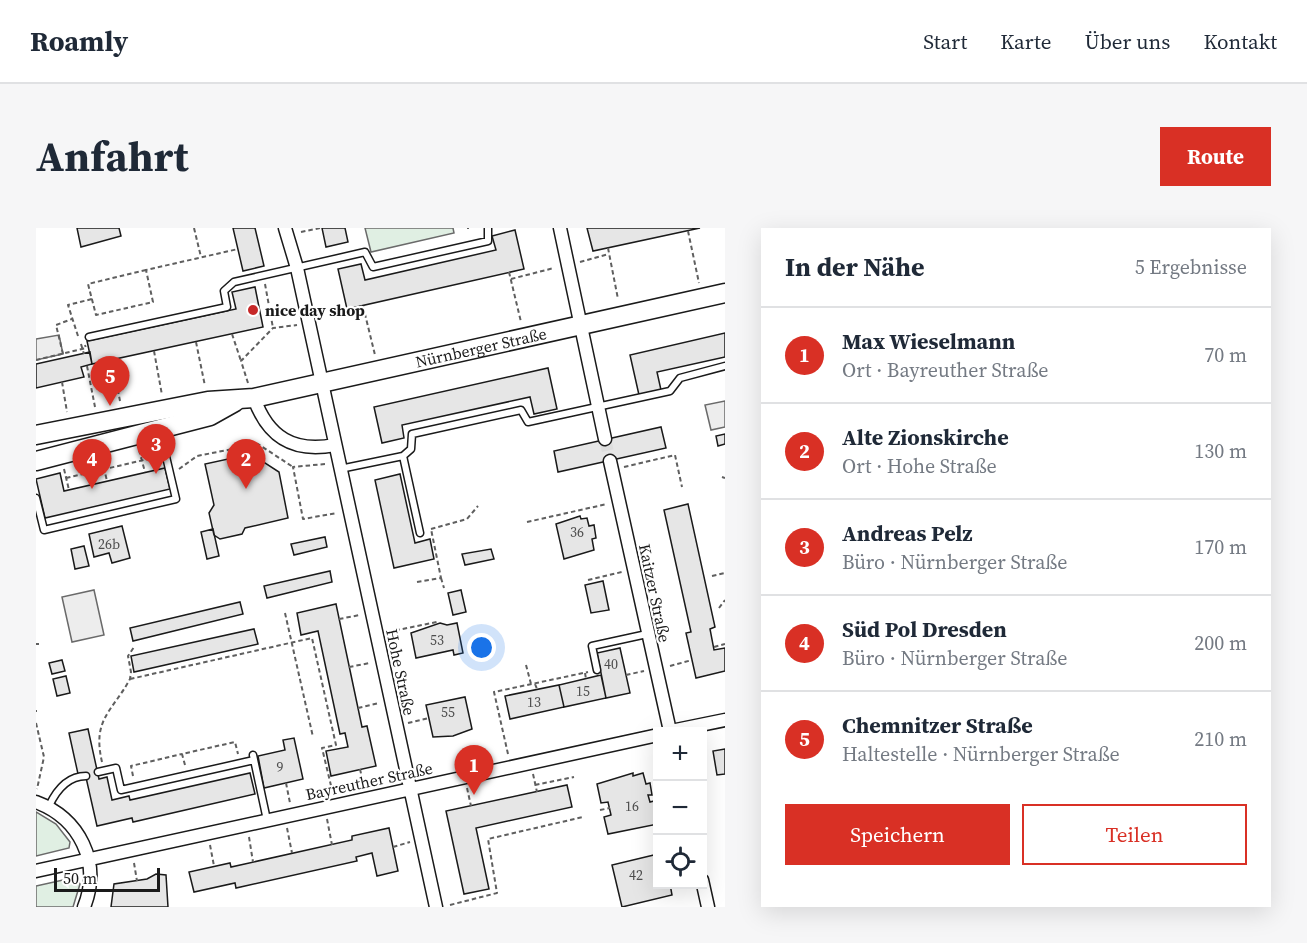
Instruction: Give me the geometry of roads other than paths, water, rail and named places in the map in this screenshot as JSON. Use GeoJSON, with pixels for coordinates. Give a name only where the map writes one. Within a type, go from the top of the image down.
{"type":"FeatureCollection","features":[{"type":"Feature","properties":{"kind":"main road","name":"Nürnberger Straße"},"geometry":{"type":"LineString","coordinates":[[36,435],[208,401],[245,400],[725,292]]}},
{"type":"Feature","properties":{"kind":"main road","name":"Nürnberger Straße"},"geometry":{"type":"LineString","coordinates":[[36,461],[210,416],[245,400]]}},
{"type":"Feature","properties":{"kind":"street"},"geometry":{"type":"LineString","coordinates":[[560,228],[605,439]]}},
{"type":"Feature","properties":{"kind":"street","name":"Hohe Straße"},"geometry":{"type":"LineString","coordinates":[[286,232],[297,268],[436,907]]}},
{"type":"Feature","properties":{"kind":"street"},"geometry":{"type":"LineString","coordinates":[[245,400],[287,442],[302,448],[335,445]]}},
{"type":"Feature","properties":{"kind":"street","name":"Kaitzer Straße"},"geometry":{"type":"LineString","coordinates":[[611,465],[654,669],[670,727]]}},
{"type":"Feature","properties":{"kind":"street"},"geometry":{"type":"LineString","coordinates":[[694,727],[725,720]]}},
{"type":"Feature","properties":{"kind":"street","name":"Bayreuther Straße"},"geometry":{"type":"LineString","coordinates":[[36,872],[653,736]]}},
{"type":"Feature","properties":{"kind":"street"},"geometry":{"type":"LineString","coordinates":[[36,802],[63,814],[75,828],[87,860],[91,881],[84,907]]}},
{"type":"Feature","properties":{"kind":"street"},"geometry":{"type":"LineString","coordinates":[[704,889],[708,907]]}},
{"type":"Feature","properties":{"kind":"lane"},"geometry":{"type":"LineString","coordinates":[[86,338],[227,307],[224,291],[234,282],[365,252],[373,267],[488,241],[488,228]]}},
{"type":"Feature","properties":{"kind":"lane"},"geometry":{"type":"LineString","coordinates":[[339,466],[403,456],[411,449],[412,434],[521,410],[528,422],[670,391],[680,378],[725,366]]}},
{"type":"Feature","properties":{"kind":"lane"},"geometry":{"type":"LineString","coordinates":[[36,498],[44,530],[176,499],[159,429]]}},
{"type":"Feature","properties":{"kind":"lane"},"geometry":{"type":"LineString","coordinates":[[403,456],[420,533]]}},
{"type":"Feature","properties":{"kind":"lane"},"geometry":{"type":"LineString","coordinates":[[597,670],[592,646],[647,634]]}},
{"type":"Feature","properties":{"kind":"lane"},"geometry":{"type":"LineString","coordinates":[[100,772],[116,768],[122,790],[254,758],[267,820]]}},
{"type":"Feature","properties":{"kind":"lane"},"geometry":{"type":"LineString","coordinates":[[49,807],[61,787],[79,776],[86,776]]}},
{"type":"Feature","properties":{"kind":"tunnel"},"geometry":{"type":"LineString","coordinates":[[605,439],[610,461]]}},
{"type":"Feature","properties":{"kind":"place","name":"nice day shop"},"geometry":{"type":"Point","coordinates":[253,310]}},
{"type":"Feature","properties":{"kind":"place","name":"Chemnitzer Straße"},"geometry":{"type":"Point","coordinates":[110,406]}},
{"type":"Feature","properties":{"kind":"place","name":"Andreas Pelz"},"geometry":{"type":"Point","coordinates":[156,474]}},
{"type":"Feature","properties":{"kind":"place","name":"Süd Pol Dresden"},"geometry":{"type":"Point","coordinates":[92,489]}},
{"type":"Feature","properties":{"kind":"place","name":"Alte Zionskirche"},"geometry":{"type":"Point","coordinates":[246,489]}},
{"type":"Feature","properties":{"kind":"place","name":"Max Wieselmann"},"geometry":{"type":"Point","coordinates":[474,795]}}]}
